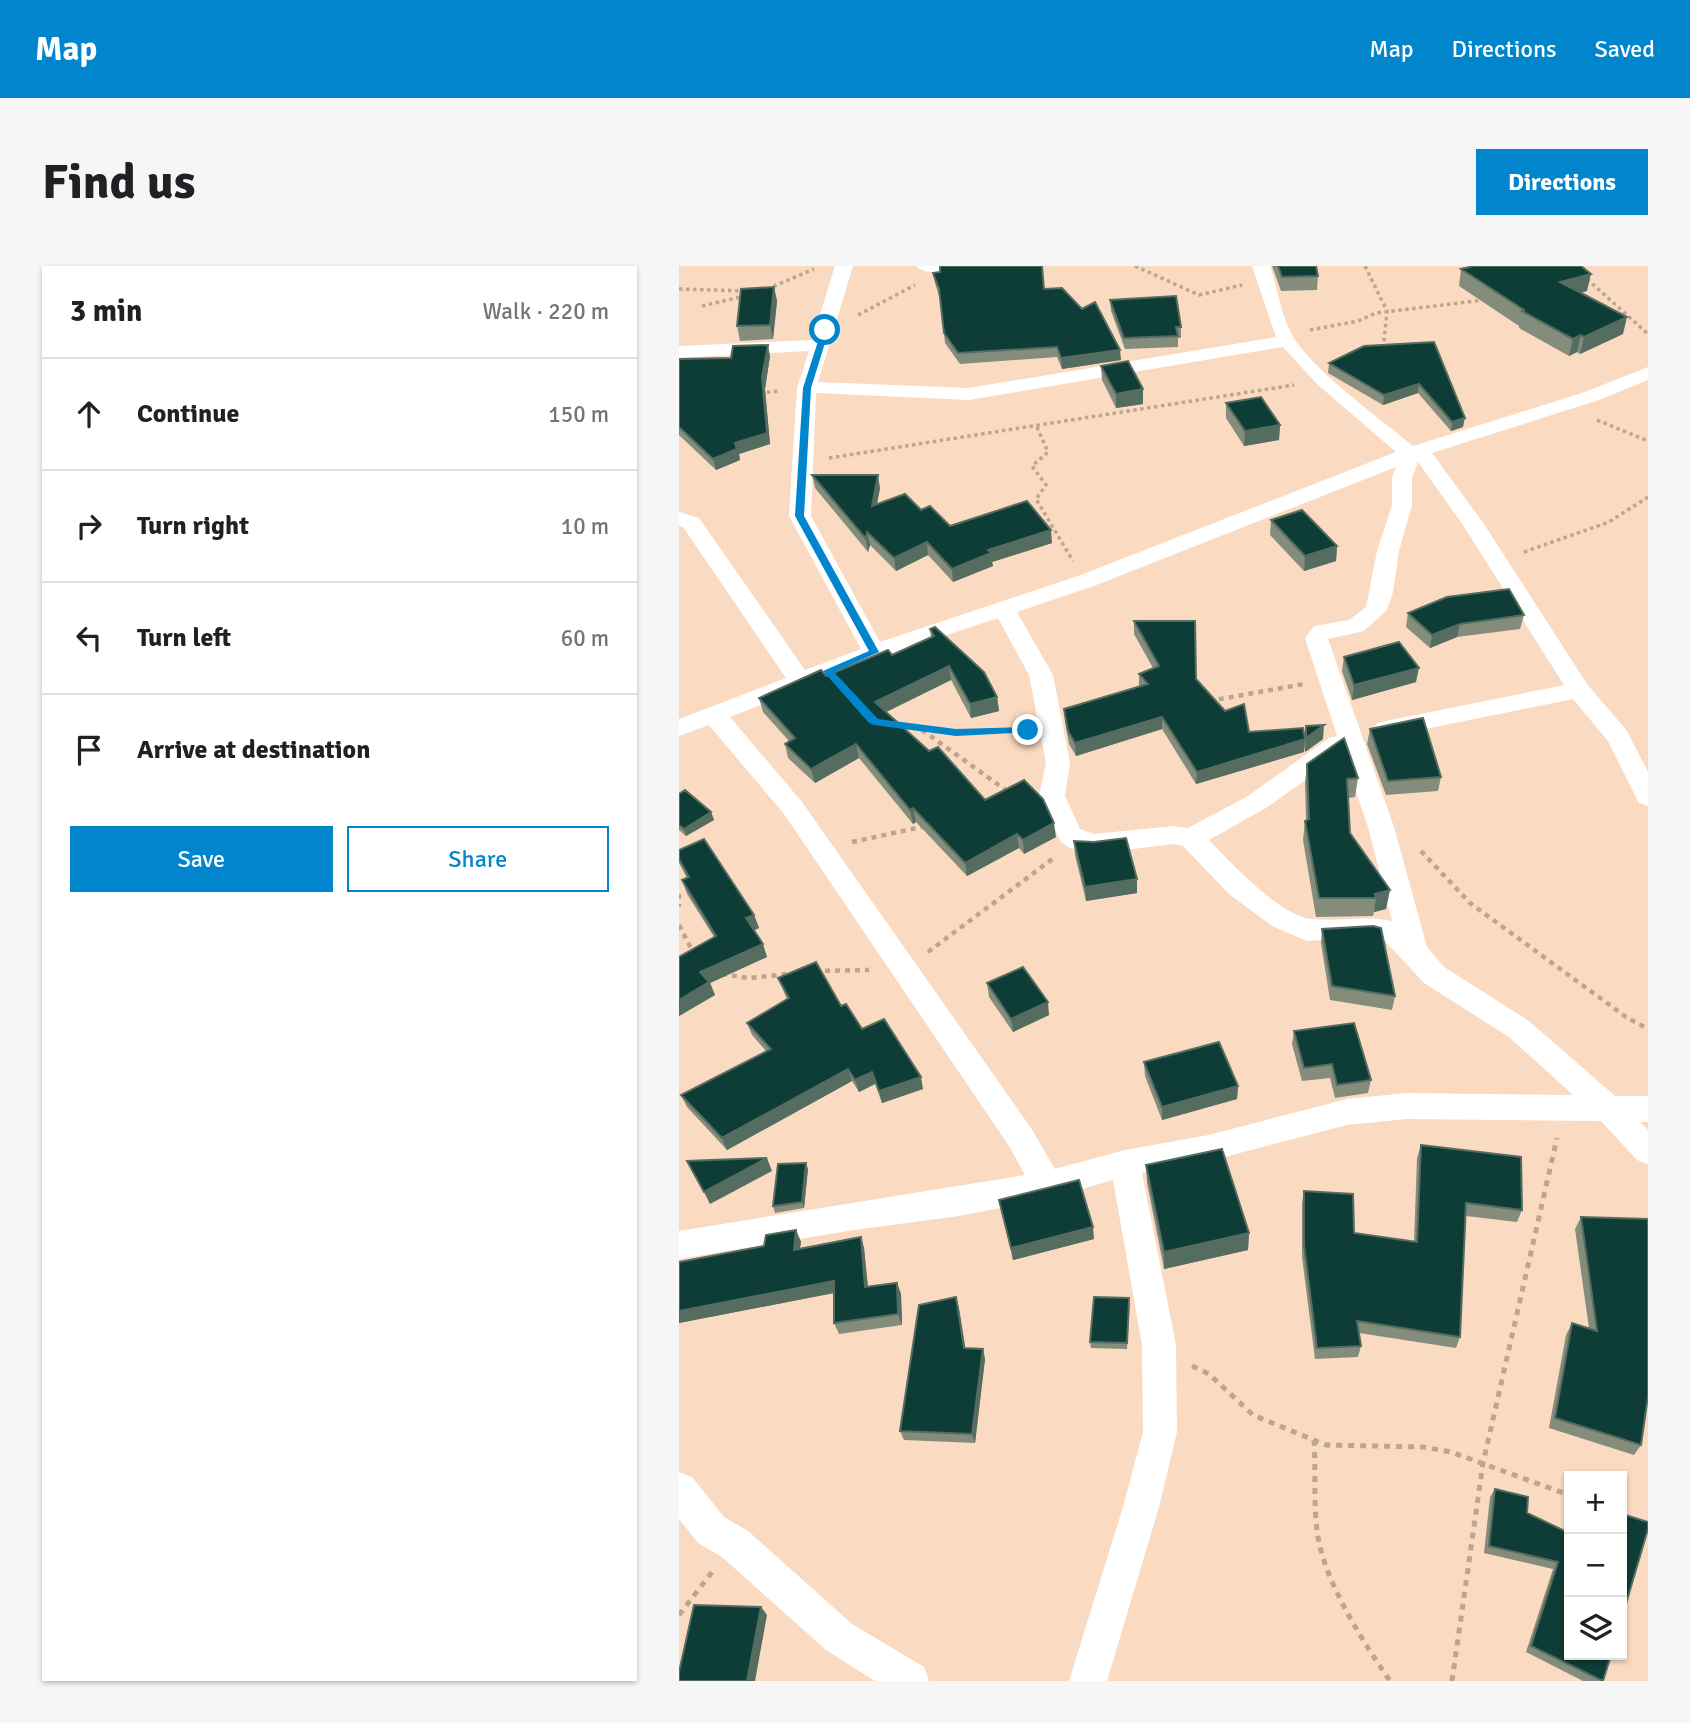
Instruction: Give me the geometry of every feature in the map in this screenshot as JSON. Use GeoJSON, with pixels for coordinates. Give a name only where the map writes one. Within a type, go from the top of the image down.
{"type":"FeatureCollection","features":[{"type":"Feature","properties":{"kind":"street"},"geometry":{"type":"LineString","coordinates":[[843,266],[807,388],[800,516],[874,652]]}},
{"type":"Feature","properties":{"kind":"street"},"geometry":{"type":"LineString","coordinates":[[925,266],[944,266]]}},
{"type":"Feature","properties":{"kind":"street"},"geometry":{"type":"LineString","coordinates":[[1264,273],[1284,337],[1325,380],[1415,453],[1496,561],[1579,690],[1618,737],[1648,797]]}},
{"type":"Feature","properties":{"kind":"street"},"geometry":{"type":"LineString","coordinates":[[807,388],[855,386],[935,394],[968,394],[1284,337]]}},
{"type":"Feature","properties":{"kind":"street"},"geometry":{"type":"LineString","coordinates":[[679,352],[822,338]]}},
{"type":"Feature","properties":{"kind":"street"},"geometry":{"type":"LineString","coordinates":[[679,728],[874,652],[1086,581],[1415,453],[1592,397],[1648,373]]}},
{"type":"Feature","properties":{"kind":"street"},"geometry":{"type":"LineString","coordinates":[[1415,453],[1402,478],[1402,505],[1388,551],[1382,592],[1376,610],[1356,626],[1322,631],[1316,638],[1381,827],[1415,951]]}},
{"type":"Feature","properties":{"kind":"street"},"geometry":{"type":"LineString","coordinates":[[679,518],[691,523],[800,681]]}},
{"type":"Feature","properties":{"kind":"street"},"geometry":{"type":"LineString","coordinates":[[1005,610],[1041,675],[1058,763],[1052,796],[1070,835],[1079,841],[1094,844],[1173,835],[1191,838],[1238,887],[1282,919],[1307,930],[1371,928],[1393,932],[1415,951],[1434,975],[1519,1029],[1608,1108],[1648,1151]]}},
{"type":"Feature","properties":{"kind":"street"},"geometry":{"type":"LineString","coordinates":[[1191,838],[1257,802],[1348,737],[1579,690]]}},
{"type":"Feature","properties":{"kind":"street"},"geometry":{"type":"LineString","coordinates":[[715,716],[793,808],[1020,1137],[1047,1185]]}},
{"type":"Feature","properties":{"kind":"street"},"geometry":{"type":"LineString","coordinates":[[679,1245],[854,1216],[959,1202],[1047,1185],[1125,1163],[1209,1148],[1347,1112],[1407,1106],[1648,1109]]}},
{"type":"Feature","properties":{"kind":"street"},"geometry":{"type":"LineString","coordinates":[[1088,1681],[1141,1507],[1160,1432],[1157,1333],[1125,1163]]}},
{"type":"Feature","properties":{"kind":"street"},"geometry":{"type":"LineString","coordinates":[[679,1490],[711,1530],[735,1544],[839,1637],[910,1681]]}},
{"type":"Feature","properties":{"kind":"path"},"geometry":{"type":"LineString","coordinates":[[759,292],[821,266]]}},
{"type":"Feature","properties":{"kind":"path"},"geometry":{"type":"LineString","coordinates":[[822,338],[917,284],[925,266]]}},
{"type":"Feature","properties":{"kind":"path"},"geometry":{"type":"LineString","coordinates":[[1135,266],[1199,295],[1264,273]]}},
{"type":"Feature","properties":{"kind":"path"},"geometry":{"type":"LineString","coordinates":[[1365,266],[1387,312],[1384,355]]}},
{"type":"Feature","properties":{"kind":"path"},"geometry":{"type":"LineString","coordinates":[[1584,276],[1648,334]]}},
{"type":"Feature","properties":{"kind":"path"},"geometry":{"type":"LineString","coordinates":[[679,289],[747,293],[702,306]]}},
{"type":"Feature","properties":{"kind":"path"},"geometry":{"type":"LineString","coordinates":[[1284,337],[1387,312],[1490,300]]}},
{"type":"Feature","properties":{"kind":"path"},"geometry":{"type":"LineString","coordinates":[[1613,315],[1623,314]]}},
{"type":"Feature","properties":{"kind":"path"},"geometry":{"type":"LineString","coordinates":[[804,462],[1325,380]]}},
{"type":"Feature","properties":{"kind":"path"},"geometry":{"type":"LineString","coordinates":[[754,393],[807,388]]}},
{"type":"Feature","properties":{"kind":"path"},"geometry":{"type":"LineString","coordinates":[[1037,427],[1048,452],[1032,466],[1046,485],[1036,499],[1086,581]]}},
{"type":"Feature","properties":{"kind":"path"},"geometry":{"type":"LineString","coordinates":[[1496,561],[1609,522],[1648,497]]}},
{"type":"Feature","properties":{"kind":"path"},"geometry":{"type":"LineString","coordinates":[[1203,701],[1330,680]]}},
{"type":"Feature","properties":{"kind":"path"},"geometry":{"type":"LineString","coordinates":[[888,724],[956,732],[1028,730],[1051,725]]}},
{"type":"Feature","properties":{"kind":"path"},"geometry":{"type":"LineString","coordinates":[[921,729],[1007,792]]}},
{"type":"Feature","properties":{"kind":"path"},"geometry":{"type":"LineString","coordinates":[[996,796],[1053,786]]}},
{"type":"Feature","properties":{"kind":"path"},"geometry":{"type":"LineString","coordinates":[[821,848],[926,826],[938,821]]}},
{"type":"Feature","properties":{"kind":"path"},"geometry":{"type":"LineString","coordinates":[[1381,827],[1418,849],[1470,903],[1499,926],[1626,1017],[1648,1029]]}},
{"type":"Feature","properties":{"kind":"path"},"geometry":{"type":"LineString","coordinates":[[814,971],[904,971],[987,906],[1079,841]]}},
{"type":"Feature","properties":{"kind":"path"},"geometry":{"type":"LineString","coordinates":[[679,894],[679,906]]}},
{"type":"Feature","properties":{"kind":"path"},"geometry":{"type":"LineString","coordinates":[[679,925],[697,959]]}},
{"type":"Feature","properties":{"kind":"path"},"geometry":{"type":"LineString","coordinates":[[711,970],[728,976],[748,978],[801,973]]}},
{"type":"Feature","properties":{"kind":"path"},"geometry":{"type":"LineString","coordinates":[[1452,1681],[1483,1463],[1565,1106]]}},
{"type":"Feature","properties":{"kind":"path"},"geometry":{"type":"LineString","coordinates":[[1157,1333],[1180,1361],[1209,1374],[1253,1415],[1314,1440],[1337,1447],[1423,1447],[1483,1463],[1564,1493]]}},
{"type":"Feature","properties":{"kind":"path"},"geometry":{"type":"LineString","coordinates":[[1314,1440],[1318,1539],[1324,1558],[1375,1662],[1390,1681]]}},
{"type":"Feature","properties":{"kind":"path"},"geometry":{"type":"LineString","coordinates":[[679,1615],[735,1544]]}},
{"type":"Feature","properties":{"kind":"building"},"geometry":{"type":"Polygon","coordinates":[[[940,266],[1042,266],[1044,289],[1062,288],[1082,309],[1095,302],[1120,350],[1061,358],[1057,347],[958,353],[944,333],[939,289],[933,273],[940,272],[940,266]]]}},
{"type":"Feature","properties":{"kind":"building"},"geometry":{"type":"Polygon","coordinates":[[[1278,266],[1316,266],[1318,276],[1282,277],[1278,266]]]}},
{"type":"Feature","properties":{"kind":"building"},"geometry":{"type":"Polygon","coordinates":[[[1474,266],[1581,266],[1591,274],[1560,282],[1627,317],[1584,337],[1581,335],[1573,339],[1522,311],[1524,310],[1461,269],[1474,266]]]}},
{"type":"Feature","properties":{"kind":"building"},"geometry":{"type":"Polygon","coordinates":[[[774,287],[770,325],[737,326],[741,289],[774,287]]]}},
{"type":"Feature","properties":{"kind":"building"},"geometry":{"type":"Polygon","coordinates":[[[1176,296],[1181,327],[1176,327],[1178,336],[1124,338],[1110,300],[1176,296]]]}},
{"type":"Feature","properties":{"kind":"building"},"geometry":{"type":"Polygon","coordinates":[[[1434,342],[1465,418],[1452,422],[1419,384],[1384,395],[1329,363],[1364,346],[1434,342]]]}},
{"type":"Feature","properties":{"kind":"building"},"geometry":{"type":"Polygon","coordinates":[[[768,345],[762,377],[767,433],[735,443],[737,449],[713,459],[679,427],[679,359],[731,358],[733,346],[768,345]]]}},
{"type":"Feature","properties":{"kind":"building"},"geometry":{"type":"Polygon","coordinates":[[[1128,361],[1143,389],[1116,394],[1101,366],[1128,361]]]}},
{"type":"Feature","properties":{"kind":"building"},"geometry":{"type":"Polygon","coordinates":[[[1261,397],[1280,425],[1245,431],[1226,403],[1261,397]]]}},
{"type":"Feature","properties":{"kind":"building"},"geometry":{"type":"Polygon","coordinates":[[[812,475],[878,475],[872,506],[905,494],[921,510],[930,506],[950,526],[1027,501],[1051,530],[988,550],[991,553],[952,569],[927,542],[894,558],[867,532],[866,539],[812,475]]]}},
{"type":"Feature","properties":{"kind":"building"},"geometry":{"type":"Polygon","coordinates":[[[1302,510],[1337,546],[1305,556],[1271,520],[1302,510]]]}},
{"type":"Feature","properties":{"kind":"building"},"geometry":{"type":"Polygon","coordinates":[[[1509,589],[1524,615],[1460,624],[1432,635],[1408,613],[1447,597],[1509,589]]]}},
{"type":"Feature","properties":{"kind":"building"},"geometry":{"type":"Polygon","coordinates":[[[1134,621],[1195,621],[1196,679],[1225,711],[1244,704],[1249,732],[1303,728],[1305,739],[1197,772],[1162,717],[1075,743],[1068,731],[1064,709],[1148,684],[1139,674],[1159,666],[1134,621]]]}},
{"type":"Feature","properties":{"kind":"building"},"geometry":{"type":"Polygon","coordinates":[[[935,627],[984,672],[997,697],[970,704],[949,666],[875,702],[929,751],[938,747],[985,800],[1024,780],[1043,799],[1054,823],[1023,840],[1017,834],[965,863],[913,808],[910,810],[856,744],[811,769],[785,744],[795,738],[759,698],[821,670],[826,676],[888,650],[892,655],[934,636],[930,629],[935,627]]]}},
{"type":"Feature","properties":{"kind":"building"},"geometry":{"type":"Polygon","coordinates":[[[1399,642],[1419,668],[1354,685],[1344,657],[1399,642]]]}},
{"type":"Feature","properties":{"kind":"building"},"geometry":{"type":"Polygon","coordinates":[[[1423,718],[1441,777],[1388,781],[1370,729],[1423,718]]]}},
{"type":"Feature","properties":{"kind":"building"},"geometry":{"type":"Polygon","coordinates":[[[1324,725],[1306,738],[1306,726],[1324,725]]]}},
{"type":"Feature","properties":{"kind":"building"},"geometry":{"type":"Polygon","coordinates":[[[1344,738],[1358,778],[1347,779],[1350,833],[1390,890],[1375,894],[1376,898],[1319,898],[1305,821],[1309,819],[1307,764],[1344,738]]]}},
{"type":"Feature","properties":{"kind":"building"},"geometry":{"type":"Polygon","coordinates":[[[685,790],[711,812],[684,829],[679,825],[679,794],[685,790]]]}},
{"type":"Feature","properties":{"kind":"building"},"geometry":{"type":"Polygon","coordinates":[[[1126,838],[1137,879],[1085,887],[1074,841],[1094,842],[1126,838]]]}},
{"type":"Feature","properties":{"kind":"building"},"geometry":{"type":"Polygon","coordinates":[[[704,839],[754,915],[746,918],[763,944],[700,972],[709,982],[679,1000],[679,957],[716,936],[682,880],[689,877],[679,859],[679,850],[704,839]]]}},
{"type":"Feature","properties":{"kind":"building"},"geometry":{"type":"Polygon","coordinates":[[[1373,926],[1381,928],[1395,996],[1332,986],[1322,929],[1373,926]]]}},
{"type":"Feature","properties":{"kind":"building"},"geometry":{"type":"Polygon","coordinates":[[[816,962],[841,1006],[846,1004],[862,1029],[884,1019],[921,1077],[879,1091],[872,1072],[855,1080],[848,1069],[722,1138],[681,1095],[771,1049],[747,1023],[789,998],[778,978],[816,962]]]}},
{"type":"Feature","properties":{"kind":"building"},"geometry":{"type":"Polygon","coordinates":[[[1023,967],[1048,1002],[1011,1019],[987,983],[1023,967]]]}},
{"type":"Feature","properties":{"kind":"building"},"geometry":{"type":"Polygon","coordinates":[[[1354,1023],[1371,1080],[1337,1085],[1332,1064],[1304,1068],[1294,1031],[1354,1023]]]}},
{"type":"Feature","properties":{"kind":"building"},"geometry":{"type":"Polygon","coordinates":[[[1219,1042],[1238,1086],[1162,1107],[1144,1062],[1219,1042]]]}},
{"type":"Feature","properties":{"kind":"building"},"geometry":{"type":"Polygon","coordinates":[[[1421,1145],[1521,1157],[1522,1210],[1466,1203],[1460,1337],[1357,1321],[1361,1346],[1317,1348],[1304,1245],[1304,1191],[1353,1194],[1354,1233],[1417,1242],[1421,1145]]]}},
{"type":"Feature","properties":{"kind":"building"},"geometry":{"type":"Polygon","coordinates":[[[1222,1149],[1249,1233],[1164,1252],[1146,1165],[1222,1149]]]}},
{"type":"Feature","properties":{"kind":"building"},"geometry":{"type":"Polygon","coordinates":[[[767,1158],[704,1192],[687,1161],[767,1158]]]}},
{"type":"Feature","properties":{"kind":"building"},"geometry":{"type":"Polygon","coordinates":[[[806,1163],[802,1202],[773,1206],[778,1164],[806,1163]]]}},
{"type":"Feature","properties":{"kind":"building"},"geometry":{"type":"Polygon","coordinates":[[[1079,1180],[1093,1227],[1011,1248],[999,1200],[1079,1180]]]}},
{"type":"Feature","properties":{"kind":"building"},"geometry":{"type":"Polygon","coordinates":[[[1581,1217],[1648,1219],[1648,1396],[1641,1445],[1555,1418],[1572,1323],[1597,1331],[1581,1217]]]}},
{"type":"Feature","properties":{"kind":"building"},"geometry":{"type":"Polygon","coordinates":[[[796,1230],[794,1250],[861,1237],[865,1287],[897,1283],[898,1314],[834,1323],[834,1281],[679,1311],[679,1262],[764,1246],[766,1235],[796,1230]]]}},
{"type":"Feature","properties":{"kind":"building"},"geometry":{"type":"Polygon","coordinates":[[[956,1297],[964,1348],[983,1349],[972,1434],[900,1431],[919,1305],[956,1297]]]}},
{"type":"Feature","properties":{"kind":"building"},"geometry":{"type":"Polygon","coordinates":[[[1094,1297],[1129,1298],[1127,1343],[1090,1342],[1094,1297]]]}},
{"type":"Feature","properties":{"kind":"building"},"geometry":{"type":"Polygon","coordinates":[[[1495,1489],[1528,1497],[1527,1513],[1564,1531],[1564,1660],[1609,1660],[1603,1681],[1531,1646],[1558,1562],[1489,1546],[1495,1489]]]}},
{"type":"Feature","properties":{"kind":"building"},"geometry":{"type":"Polygon","coordinates":[[[1627,1516],[1648,1522],[1627,1600],[1627,1516]]]}},
{"type":"Feature","properties":{"kind":"building"},"geometry":{"type":"Polygon","coordinates":[[[694,1605],[761,1607],[747,1681],[679,1681],[694,1605]]]}},
{"type":"Feature","properties":{"kind":"route"},"geometry":{"type":"LineString","coordinates":[[825,330],[807,388],[800,516],[874,652],[828,671],[872,720],[877,722],[956,732],[1028,730]]}}]}
